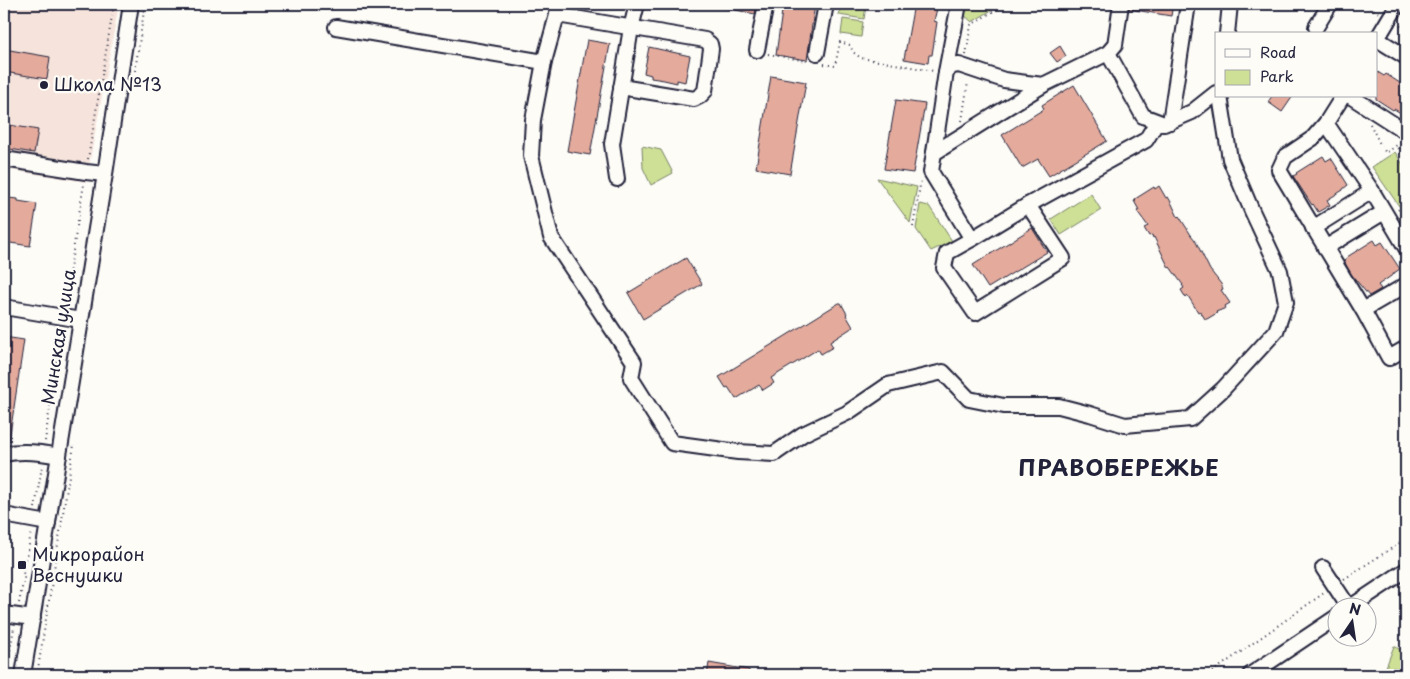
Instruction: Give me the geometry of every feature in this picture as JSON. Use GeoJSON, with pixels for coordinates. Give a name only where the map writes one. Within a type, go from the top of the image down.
{"type":"FeatureCollection","features":[{"type":"Feature","properties":{"kind":"street","name":"Минская улица"},"geometry":{"type":"LineString","coordinates":[[23,675],[131,4]]}},
{"type":"Feature","properties":{"kind":"street"},"geometry":{"type":"LineString","coordinates":[[617,179],[612,144],[631,28],[637,4]]}},
{"type":"Feature","properties":{"kind":"street"},"geometry":{"type":"LineString","coordinates":[[762,52],[766,4]]}},
{"type":"Feature","properties":{"kind":"street"},"geometry":{"type":"LineString","coordinates":[[813,59],[826,4]]}},
{"type":"Feature","properties":{"kind":"street"},"geometry":{"type":"LineString","coordinates":[[959,4],[946,72],[931,172],[972,238]]}},
{"type":"Feature","properties":{"kind":"street"},"geometry":{"type":"LineString","coordinates":[[934,153],[1043,85],[1108,53],[1115,45],[1122,4]]}},
{"type":"Feature","properties":{"kind":"street"},"geometry":{"type":"LineString","coordinates":[[1164,122],[1188,4]]}},
{"type":"Feature","properties":{"kind":"street"},"geometry":{"type":"LineString","coordinates":[[1226,32],[1230,4]]}},
{"type":"Feature","properties":{"kind":"street"},"geometry":{"type":"LineString","coordinates":[[1316,28],[1330,4]]}},
{"type":"Feature","properties":{"kind":"street"},"geometry":{"type":"LineString","coordinates":[[1378,38],[1398,4]]}},
{"type":"Feature","properties":{"kind":"street"},"geometry":{"type":"LineString","coordinates":[[621,87],[694,99],[705,91],[711,49],[710,44],[705,40],[631,28],[557,10],[532,120],[531,156],[551,237],[634,362],[631,378],[672,443],[738,452],[774,454],[803,434],[847,413],[888,385],[943,372],[969,398],[1004,406],[1059,406],[1125,425],[1190,419],[1223,389],[1276,331],[1286,302],[1280,271],[1252,212],[1230,159],[1220,98]]}},
{"type":"Feature","properties":{"kind":"street"},"geometry":{"type":"LineString","coordinates":[[336,27],[544,62]]}},
{"type":"Feature","properties":{"kind":"street"},"geometry":{"type":"LineString","coordinates":[[1378,41],[1406,57]]}},
{"type":"Feature","properties":{"kind":"street"},"geometry":{"type":"LineString","coordinates":[[1108,53],[1143,116],[1164,122]]}},
{"type":"Feature","properties":{"kind":"street"},"geometry":{"type":"LineString","coordinates":[[946,72],[952,66],[959,65],[1004,80],[1043,85]]}},
{"type":"Feature","properties":{"kind":"street"},"geometry":{"type":"LineString","coordinates":[[1028,205],[1063,258],[975,314],[944,268],[947,253],[1028,205],[1146,140],[1164,122],[1192,112],[1215,94]]}},
{"type":"Feature","properties":{"kind":"street"},"geometry":{"type":"LineString","coordinates":[[1342,98],[1326,123],[1313,138],[1284,157],[1279,170],[1363,310],[1389,358],[1406,348]]}},
{"type":"Feature","properties":{"kind":"street"},"geometry":{"type":"LineString","coordinates":[[1353,98],[1406,132]]}},
{"type":"Feature","properties":{"kind":"street"},"geometry":{"type":"LineString","coordinates":[[1326,123],[1372,191],[1406,248]]}},
{"type":"Feature","properties":{"kind":"street"},"geometry":{"type":"LineString","coordinates":[[4,159],[105,174]]}},
{"type":"Feature","properties":{"kind":"street"},"geometry":{"type":"LineString","coordinates":[[1313,228],[1372,191]]}},
{"type":"Feature","properties":{"kind":"street"},"geometry":{"type":"LineString","coordinates":[[1325,248],[1384,212]]}},
{"type":"Feature","properties":{"kind":"street"},"geometry":{"type":"LineString","coordinates":[[1363,310],[1406,285]]}},
{"type":"Feature","properties":{"kind":"street"},"geometry":{"type":"LineString","coordinates":[[4,307],[81,320]]}},
{"type":"Feature","properties":{"kind":"street"},"geometry":{"type":"LineString","coordinates":[[4,454],[17,451],[59,456]]}},
{"type":"Feature","properties":{"kind":"street"},"geometry":{"type":"LineString","coordinates":[[4,515],[48,523]]}},
{"type":"Feature","properties":{"kind":"street"},"geometry":{"type":"LineString","coordinates":[[1323,568],[1343,596]]}},
{"type":"Feature","properties":{"kind":"street"},"geometry":{"type":"LineString","coordinates":[[1366,596],[1406,570]]}},
{"type":"Feature","properties":{"kind":"street"},"geometry":{"type":"LineString","coordinates":[[10,615],[33,618]]}},
{"type":"Feature","properties":{"kind":"street"},"geometry":{"type":"LineString","coordinates":[[1250,675],[1328,623]]}},
{"type":"Feature","properties":{"kind":"path"},"geometry":{"type":"LineString","coordinates":[[6,675],[10,615],[24,578],[22,566],[27,557],[44,453],[62,316],[114,4]]}},
{"type":"Feature","properties":{"kind":"path"},"geometry":{"type":"LineString","coordinates":[[762,52],[813,59],[835,66],[840,42],[850,45],[853,52],[862,58],[946,72]]}},
{"type":"Feature","properties":{"kind":"path"},"geometry":{"type":"LineString","coordinates":[[1372,110],[1368,121],[1380,144],[1386,153],[1397,145],[1406,162]]}},
{"type":"Feature","properties":{"kind":"path"},"geometry":{"type":"LineString","coordinates":[[1208,675],[1335,585],[1406,539]]}},
{"type":"Feature","properties":{"kind":"shaded area","name":"Школа №13"},"geometry":{"type":"Polygon","coordinates":[[[4,4],[119,4],[86,182],[4,169],[4,4]]]}},
{"type":"Feature","properties":{"kind":"green space"},"geometry":{"type":"Polygon","coordinates":[[[841,4],[866,6],[864,19],[839,15],[841,4]]]}},
{"type":"Feature","properties":{"kind":"green space"},"geometry":{"type":"Polygon","coordinates":[[[966,4],[1002,4],[972,22],[963,14],[966,4]]]}},
{"type":"Feature","properties":{"kind":"green space"},"geometry":{"type":"Polygon","coordinates":[[[843,19],[863,22],[861,37],[841,34],[843,19]]]}},
{"type":"Feature","properties":{"kind":"green space"},"geometry":{"type":"Polygon","coordinates":[[[642,146],[661,150],[673,173],[651,185],[643,168],[642,146]]]}},
{"type":"Feature","properties":{"kind":"green space"},"geometry":{"type":"Polygon","coordinates":[[[1395,152],[1406,169],[1406,201],[1399,206],[1372,167],[1395,152]]]}},
{"type":"Feature","properties":{"kind":"green space"},"geometry":{"type":"Polygon","coordinates":[[[877,178],[917,187],[910,223],[877,178]]]}},
{"type":"Feature","properties":{"kind":"green space"},"geometry":{"type":"Polygon","coordinates":[[[1091,194],[1101,210],[1061,235],[1051,219],[1091,194]]]}},
{"type":"Feature","properties":{"kind":"green space"},"geometry":{"type":"Polygon","coordinates":[[[920,204],[929,206],[952,241],[931,251],[916,229],[920,204]]]}},
{"type":"Feature","properties":{"kind":"green space"},"geometry":{"type":"Polygon","coordinates":[[[1394,646],[1406,653],[1406,675],[1383,675],[1394,646]]]}},
{"type":"Feature","properties":{"kind":"building"},"geometry":{"type":"Polygon","coordinates":[[[727,4],[757,4],[755,14],[726,8],[727,4]]]}},
{"type":"Feature","properties":{"kind":"building"},"geometry":{"type":"Polygon","coordinates":[[[783,4],[815,4],[807,60],[776,55],[783,4]]]}},
{"type":"Feature","properties":{"kind":"building"},"geometry":{"type":"Polygon","coordinates":[[[914,4],[938,4],[934,21],[937,22],[932,55],[929,55],[928,63],[904,59],[914,4]]]}},
{"type":"Feature","properties":{"kind":"building"},"geometry":{"type":"Polygon","coordinates":[[[1130,4],[1173,4],[1171,16],[1129,9],[1130,4]]]}},
{"type":"Feature","properties":{"kind":"building"},"geometry":{"type":"Polygon","coordinates":[[[587,40],[610,44],[590,155],[567,151],[587,40]]]}},
{"type":"Feature","properties":{"kind":"building"},"geometry":{"type":"Polygon","coordinates":[[[1060,46],[1066,56],[1057,62],[1050,53],[1060,46]]]}},
{"type":"Feature","properties":{"kind":"building"},"geometry":{"type":"Polygon","coordinates":[[[649,47],[690,56],[685,82],[677,80],[677,83],[651,78],[651,75],[644,73],[649,47]]]}},
{"type":"Feature","properties":{"kind":"building"},"geometry":{"type":"Polygon","coordinates":[[[4,49],[50,57],[47,79],[4,72],[4,49]]]}},
{"type":"Feature","properties":{"kind":"building"},"geometry":{"type":"Polygon","coordinates":[[[1378,72],[1384,76],[1386,74],[1406,87],[1406,116],[1393,110],[1376,99],[1378,98],[1378,72]]]}},
{"type":"Feature","properties":{"kind":"building"},"geometry":{"type":"Polygon","coordinates":[[[771,76],[806,82],[790,174],[756,168],[771,76]]]}},
{"type":"Feature","properties":{"kind":"building"},"geometry":{"type":"Polygon","coordinates":[[[1074,85],[1107,141],[1049,176],[1038,159],[1022,168],[1002,135],[1044,109],[1042,105],[1074,85]]]}},
{"type":"Feature","properties":{"kind":"building"},"geometry":{"type":"Polygon","coordinates":[[[1271,98],[1292,98],[1282,112],[1268,102],[1271,98]]]}},
{"type":"Feature","properties":{"kind":"building"},"geometry":{"type":"Polygon","coordinates":[[[896,100],[925,104],[913,173],[884,169],[896,100]]]}},
{"type":"Feature","properties":{"kind":"building"},"geometry":{"type":"Polygon","coordinates":[[[4,124],[38,130],[34,153],[4,148],[4,124]]]}},
{"type":"Feature","properties":{"kind":"building"},"geometry":{"type":"Polygon","coordinates":[[[1323,156],[1326,161],[1331,158],[1348,185],[1327,200],[1330,205],[1318,212],[1293,176],[1323,156]]]}},
{"type":"Feature","properties":{"kind":"building"},"geometry":{"type":"Polygon","coordinates":[[[1159,186],[1195,240],[1210,270],[1221,284],[1223,289],[1221,290],[1230,303],[1225,306],[1226,308],[1216,312],[1207,319],[1205,319],[1200,311],[1198,312],[1188,296],[1186,298],[1181,290],[1184,288],[1183,285],[1169,268],[1154,237],[1152,235],[1149,236],[1144,228],[1148,226],[1137,211],[1139,210],[1134,201],[1135,199],[1154,187],[1155,189],[1159,186]]]}},
{"type":"Feature","properties":{"kind":"building"},"geometry":{"type":"Polygon","coordinates":[[[8,198],[37,204],[30,246],[4,242],[4,199],[8,200],[8,198]]]}},
{"type":"Feature","properties":{"kind":"building"},"geometry":{"type":"Polygon","coordinates":[[[1032,228],[1047,252],[988,288],[973,265],[1032,228]]]}},
{"type":"Feature","properties":{"kind":"building"},"geometry":{"type":"Polygon","coordinates":[[[1374,240],[1377,245],[1382,242],[1400,269],[1378,285],[1381,289],[1369,296],[1351,274],[1344,261],[1347,257],[1374,240]]]}},
{"type":"Feature","properties":{"kind":"building"},"geometry":{"type":"Polygon","coordinates":[[[686,258],[702,284],[643,319],[628,293],[686,258]]]}},
{"type":"Feature","properties":{"kind":"building"},"geometry":{"type":"Polygon","coordinates":[[[841,303],[853,327],[830,342],[833,347],[821,354],[818,349],[771,378],[774,383],[763,390],[759,385],[736,399],[728,387],[726,388],[719,377],[841,303]]]}},
{"type":"Feature","properties":{"kind":"building"},"geometry":{"type":"Polygon","coordinates":[[[4,337],[24,340],[9,441],[4,441],[4,337]]]}},
{"type":"Feature","properties":{"kind":"building"},"geometry":{"type":"Polygon","coordinates":[[[709,663],[749,670],[749,675],[707,675],[709,663]]]}},
{"type":"Feature","properties":{"kind":"place","name":"Школа №13"},"geometry":{"type":"Point","coordinates":[44,85]}},
{"type":"Feature","properties":{"kind":"place","name":"Микрорайон Веснушки"},"geometry":{"type":"Point","coordinates":[22,565]}},
{"type":"Feature","properties":{"kind":"district","name":"ПРАВОБЕРЕЖЬЕ"},"geometry":{"type":"Point","coordinates":[1119,468]}}]}
